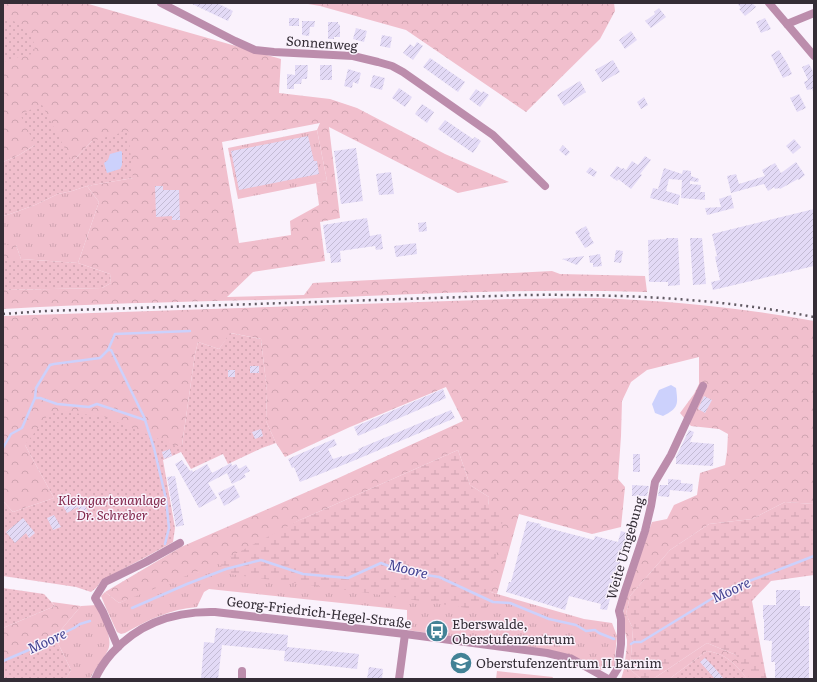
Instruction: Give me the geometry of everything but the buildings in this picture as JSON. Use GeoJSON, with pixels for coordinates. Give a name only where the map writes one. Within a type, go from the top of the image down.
{"type":"FeatureCollection","features":[{"type":"Feature","properties":{"kind":"street","name":"Sonnenweg"},"geometry":{"type":"LineString","coordinates":[[161,3],[228,38],[255,50],[353,56],[392,66],[403,72],[493,136],[545,186]]}},
{"type":"Feature","properties":{"kind":"street"},"geometry":{"type":"LineString","coordinates":[[771,4],[814,56]]}},
{"type":"Feature","properties":{"kind":"street"},"geometry":{"type":"LineString","coordinates":[[787,24],[814,13]]}},
{"type":"Feature","properties":{"kind":"street","name":"Weite Umgebung"},"geometry":{"type":"LineString","coordinates":[[611,679],[618,668],[621,644],[621,619],[619,611],[645,531],[651,506],[654,482],[671,455],[703,386]]}},
{"type":"Feature","properties":{"kind":"street"},"geometry":{"type":"LineString","coordinates":[[118,647],[103,612],[95,598],[105,582],[180,543]]}},
{"type":"Feature","properties":{"kind":"street","name":"Georg-Friedrich-Hegel-Straße"},"geometry":{"type":"LineString","coordinates":[[95,679],[108,658],[118,647],[137,631],[171,616],[200,612],[215,612],[405,634],[547,653],[572,659],[608,679]]}},
{"type":"Feature","properties":{"kind":"street"},"geometry":{"type":"LineString","coordinates":[[399,679],[405,634]]}},
{"type":"Feature","properties":{"kind":"green space"},"geometry":{"type":"Polygon","coordinates":[[[3,3],[85,3],[281,59],[279,93],[330,99],[357,108],[445,154],[509,182],[458,193],[329,127],[340,218],[320,222],[325,261],[253,272],[227,297],[304,295],[313,283],[552,271],[560,274],[645,276],[647,292],[470,292],[3,309],[3,290],[102,288],[111,283],[110,274],[78,263],[99,202],[87,186],[133,178],[92,141],[72,162],[35,145],[19,155],[3,162],[3,3]],[[320,123],[222,142],[239,243],[291,235],[290,221],[319,205],[316,183],[327,181],[317,130],[320,123]]]}},
{"type":"Feature","properties":{"kind":"green space"},"geometry":{"type":"Polygon","coordinates":[[[302,3],[614,3],[615,11],[600,39],[526,112],[406,30],[320,6],[302,3]]]}},
{"type":"Feature","properties":{"kind":"green space"},"geometry":{"type":"Polygon","coordinates":[[[3,16],[26,28],[35,45],[34,54],[25,55],[3,62],[3,16]]]}},
{"type":"Feature","properties":{"kind":"green space"},"geometry":{"type":"Polygon","coordinates":[[[42,105],[72,162],[92,141],[128,131],[133,178],[87,186],[58,194],[35,205],[3,216],[3,162],[19,155],[35,145],[20,114],[42,105]]]}},
{"type":"Feature","properties":{"kind":"green space"},"geometry":{"type":"Polygon","coordinates":[[[317,130],[327,181],[238,199],[228,148],[317,130]]]}},
{"type":"Feature","properties":{"kind":"green space"},"geometry":{"type":"Polygon","coordinates":[[[87,186],[99,202],[78,263],[21,259],[16,245],[3,245],[3,216],[35,205],[58,194],[87,186]]]}},
{"type":"Feature","properties":{"kind":"green space"},"geometry":{"type":"Polygon","coordinates":[[[3,245],[16,245],[21,259],[3,259],[3,245]]]}},
{"type":"Feature","properties":{"kind":"green space"},"geometry":{"type":"Polygon","coordinates":[[[3,259],[78,263],[110,274],[111,283],[102,288],[3,290],[3,259]]]}},
{"type":"Feature","properties":{"kind":"green space"},"geometry":{"type":"Polygon","coordinates":[[[599,298],[707,306],[761,312],[814,321],[814,504],[785,502],[752,519],[709,524],[670,550],[630,596],[626,614],[633,629],[630,669],[641,679],[621,679],[624,669],[627,645],[622,619],[627,592],[652,522],[667,519],[674,505],[697,495],[700,473],[725,465],[728,434],[719,429],[691,426],[680,413],[694,394],[699,384],[699,357],[647,370],[631,382],[622,401],[618,479],[625,487],[621,527],[592,534],[519,514],[497,594],[482,589],[489,497],[470,485],[458,450],[300,520],[218,563],[119,603],[105,592],[181,547],[334,480],[463,421],[446,387],[350,427],[285,457],[276,443],[266,421],[267,391],[261,339],[231,333],[219,349],[198,342],[182,445],[176,447],[25,445],[54,498],[13,512],[3,501],[3,316],[512,299],[599,298]]]}},
{"type":"Feature","properties":{"kind":"green space","name":"Kleingartenanlage Dr. Schreber"},"geometry":{"type":"Polygon","coordinates":[[[230,333],[261,339],[267,391],[266,421],[276,443],[228,464],[223,454],[191,469],[181,452],[163,460],[175,528],[173,542],[102,580],[91,592],[76,587],[3,576],[3,501],[13,512],[54,498],[25,445],[51,411],[102,416],[176,446],[182,445],[198,342],[219,349],[230,333]]]}},
{"type":"Feature","properties":{"kind":"green space"},"geometry":{"type":"Polygon","coordinates":[[[458,450],[470,485],[503,519],[486,611],[229,574],[218,563],[300,520],[458,450]]]}},
{"type":"Feature","properties":{"kind":"green space"},"geometry":{"type":"Polygon","coordinates":[[[470,485],[489,497],[482,589],[584,619],[612,623],[617,636],[614,666],[601,670],[575,657],[554,651],[407,630],[407,610],[209,589],[204,592],[197,607],[168,613],[121,634],[117,632],[101,596],[105,592],[119,603],[300,520],[470,485]]]}},
{"type":"Feature","properties":{"kind":"green space"},"geometry":{"type":"Polygon","coordinates":[[[785,502],[814,504],[814,575],[771,581],[752,601],[767,679],[750,679],[736,655],[707,643],[653,679],[641,679],[630,669],[633,629],[626,614],[630,596],[670,550],[709,524],[752,519],[785,502]]]}},
{"type":"Feature","properties":{"kind":"green space"},"geometry":{"type":"Polygon","coordinates":[[[3,588],[44,594],[55,606],[3,628],[3,588]]]}},
{"type":"Feature","properties":{"kind":"green space"},"geometry":{"type":"Polygon","coordinates":[[[52,602],[81,606],[55,637],[3,661],[3,628],[55,606],[52,602]]]}},
{"type":"Feature","properties":{"kind":"green space"},"geometry":{"type":"Polygon","coordinates":[[[97,605],[108,634],[108,650],[90,679],[66,679],[71,670],[55,637],[81,606],[97,605]]]}},
{"type":"Feature","properties":{"kind":"green space"},"geometry":{"type":"Polygon","coordinates":[[[55,637],[71,670],[66,679],[3,679],[3,661],[55,637]]]}},
{"type":"Feature","properties":{"kind":"green space"},"geometry":{"type":"Polygon","coordinates":[[[707,643],[736,655],[767,679],[747,679],[730,660],[719,654],[707,651],[669,679],[653,679],[707,643]]]}},
{"type":"Feature","properties":{"kind":"green space"},"geometry":{"type":"Polygon","coordinates":[[[707,651],[719,654],[730,660],[747,679],[669,679],[707,651]]]}},
{"type":"Feature","properties":{"kind":"green space"},"geometry":{"type":"Polygon","coordinates":[[[497,671],[553,677],[552,679],[496,679],[497,671]]]}},
{"type":"Feature","properties":{"kind":"water"},"geometry":{"type":"Polygon","coordinates":[[[121,151],[122,165],[120,169],[107,173],[104,163],[108,160],[110,154],[121,151]]]}},
{"type":"Feature","properties":{"kind":"water"},"geometry":{"type":"Polygon","coordinates":[[[671,385],[676,388],[677,402],[675,408],[663,416],[655,413],[652,404],[659,390],[671,385]]]}},
{"type":"Feature","properties":{"kind":"waterway"},"geometry":{"type":"LineString","coordinates":[[3,448],[11,434],[22,428],[35,398],[36,388],[50,365],[100,358],[108,350],[115,334],[190,331]]}},
{"type":"Feature","properties":{"kind":"waterway"},"geometry":{"type":"LineString","coordinates":[[108,350],[111,350],[145,419]]}},
{"type":"Feature","properties":{"kind":"waterway"},"geometry":{"type":"LineString","coordinates":[[35,398],[40,398],[57,404],[89,407],[97,404],[145,420],[154,448],[166,499],[169,528],[165,544]]}},
{"type":"Feature","properties":{"kind":"waterway","name":"Moore"},"geometry":{"type":"LineString","coordinates":[[631,644],[634,642],[641,642],[726,590],[814,556]]}},
{"type":"Feature","properties":{"kind":"waterway","name":"Moore"},"geometry":{"type":"LineString","coordinates":[[132,608],[226,569],[261,560],[303,574],[348,578],[381,563],[401,571],[439,577],[493,602],[510,603],[549,619],[576,625],[586,631],[595,630],[614,639]]}},
{"type":"Feature","properties":{"kind":"waterway","name":"Moore"},"geometry":{"type":"LineString","coordinates":[[3,661],[31,649],[80,624],[90,621]]}},
{"type":"Feature","properties":{"kind":"railway"},"geometry":{"type":"LineString","coordinates":[[3,314],[45,311],[524,295],[597,295],[705,301],[742,305],[814,317]]}},
{"type":"Feature","properties":{"kind":"place","name":"Eberswalde, Oberstufenzentrum"},"geometry":{"type":"Point","coordinates":[437,631]}},
{"type":"Feature","properties":{"kind":"place","name":"Oberstufenzentrum II Barnim"},"geometry":{"type":"Point","coordinates":[461,663]}}]}
